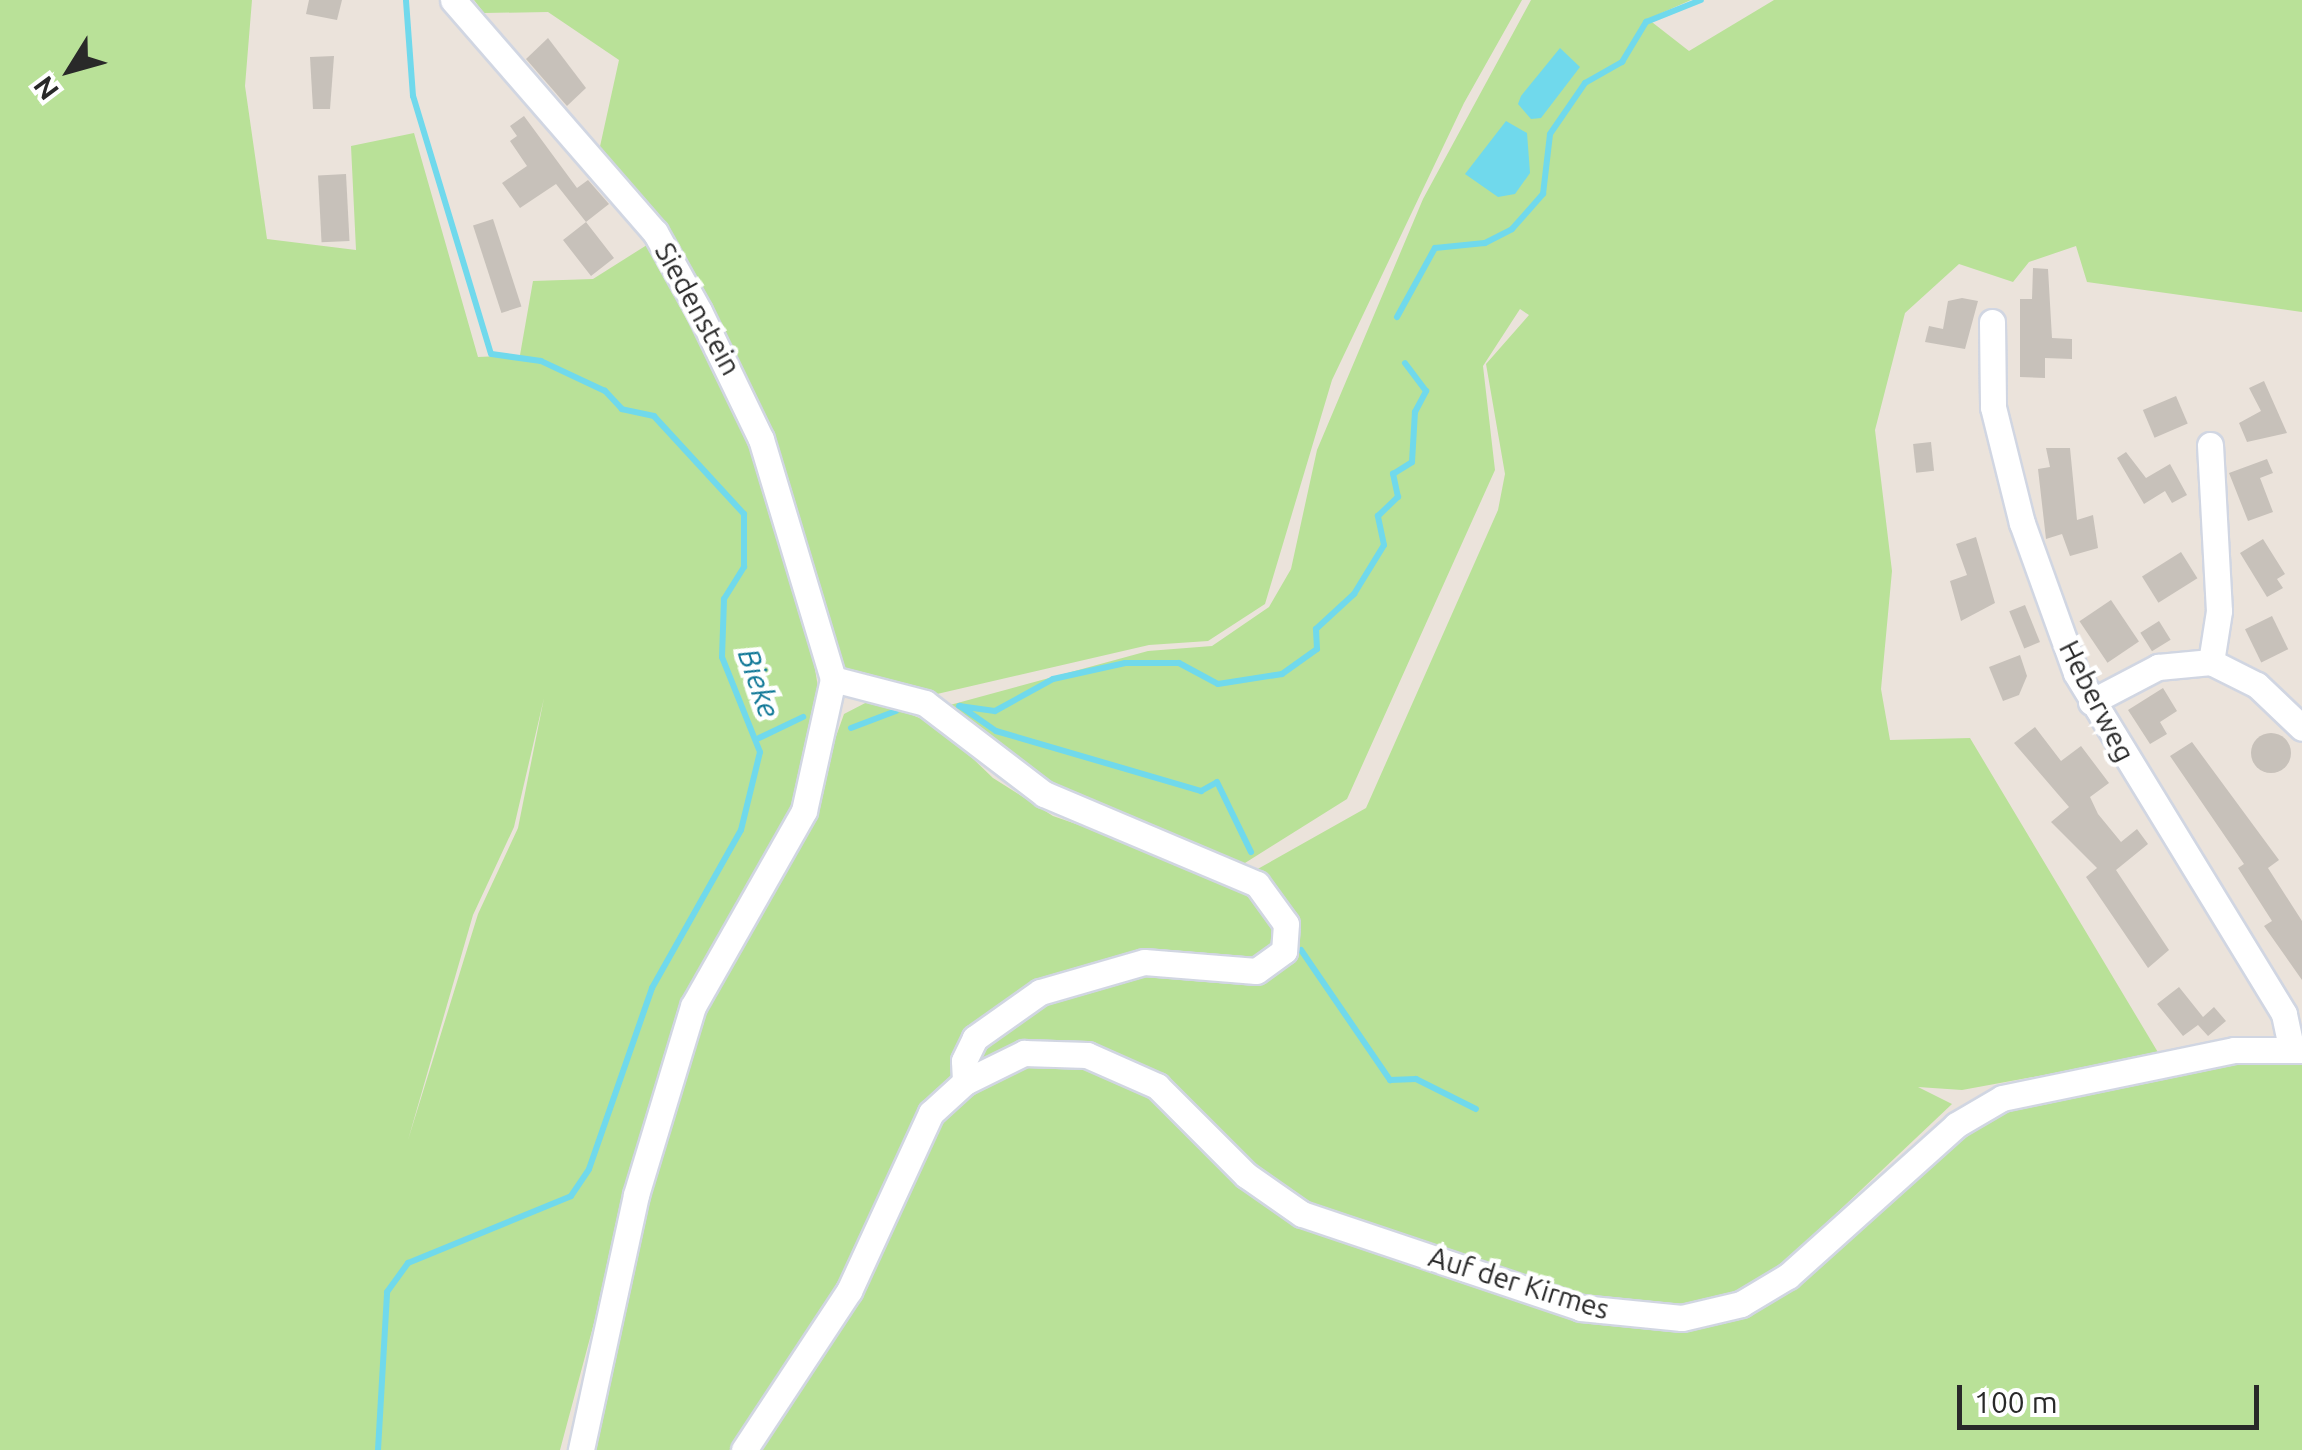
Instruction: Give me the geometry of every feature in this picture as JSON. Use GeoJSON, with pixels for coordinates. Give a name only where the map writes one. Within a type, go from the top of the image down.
{"type":"FeatureCollection","features":[{"type":"Feature","properties":{"kind":"street","name":"Siedenstein"},"geometry":{"type":"LineString","coordinates":[[453,0],[664,248],[742,390],[833,679]]}},
{"type":"Feature","properties":{"kind":"street","name":"Heberweg"},"geometry":{"type":"LineString","coordinates":[[1992,322],[1993,408],[2022,523],[2091,702],[2284,1014],[2296,1048]]}},
{"type":"Feature","properties":{"kind":"street"},"geometry":{"type":"LineString","coordinates":[[2210,445],[2219,596],[2211,662]]}},
{"type":"Feature","properties":{"kind":"street"},"geometry":{"type":"LineString","coordinates":[[2091,702],[2158,666],[2211,662],[2257,684],[2302,728]]}},
{"type":"Feature","properties":{"kind":"street"},"geometry":{"type":"LineString","coordinates":[[581,1450],[636,1195],[694,1006],[791,843],[824,749],[833,679],[925,702],[1044,794],[1257,884],[1286,924],[1278,960],[1256,971],[1144,962],[1040,992],[975,1038],[964,1060],[966,1082]]}},
{"type":"Feature","properties":{"kind":"street","name":"Auf der Kirmes"},"geometry":{"type":"LineString","coordinates":[[744,1450],[848,1291],[930,1113],[966,1082],[1024,1053],[1087,1055],[1157,1086],[1246,1175],[1302,1214],[1580,1308],[1682,1318],[1740,1304],[1788,1276],[1956,1125],[2002,1098],[2216,1054],[2296,1048]]}},
{"type":"Feature","properties":{"kind":"green space"},"geometry":{"type":"Polygon","coordinates":[[[0,0],[252,0],[245,86],[267,239],[356,250],[351,146],[414,133],[478,357],[520,355],[533,281],[593,279],[650,243],[733,389],[811,645],[818,687],[809,737],[834,742],[844,714],[873,699],[939,726],[993,778],[1053,816],[1238,880],[1366,808],[1498,510],[1505,474],[1486,364],[1529,315],[1520,309],[1483,366],[1495,470],[1347,799],[1237,868],[1040,779],[950,705],[1148,651],[1212,646],[1269,607],[1291,569],[1317,450],[1423,199],[1531,0],[1691,0],[1648,19],[1689,51],[1774,0],[2302,0],[2302,312],[2087,282],[2076,246],[2029,262],[2013,282],[1959,264],[1905,313],[1875,430],[1892,571],[1881,689],[1890,740],[1970,738],[2159,1054],[1962,1090],[1918,1087],[1952,1104],[1770,1276],[1702,1310],[1598,1303],[1288,1196],[1286,1219],[1600,1324],[1664,1330],[1725,1322],[1792,1286],[1994,1113],[2235,1059],[2302,1061],[2302,1450],[570,1450],[649,1199],[628,1196],[560,1450],[0,1450],[0,0]],[[544,698],[514,827],[473,915],[408,1140],[478,914],[518,828],[544,698]]]}},
{"type":"Feature","properties":{"kind":"green space"},"geometry":{"type":"Polygon","coordinates":[[[474,0],[1522,0],[1464,103],[1332,380],[1265,604],[1208,641],[1149,645],[924,697],[844,671],[779,453],[748,385],[599,151],[619,60],[548,12],[484,13],[474,0]]]}},
{"type":"Feature","properties":{"kind":"water"},"geometry":{"type":"Polygon","coordinates":[[[1560,48],[1580,67],[1541,118],[1531,119],[1518,104],[1521,96],[1560,48]]]}},
{"type":"Feature","properties":{"kind":"water"},"geometry":{"type":"Polygon","coordinates":[[[1506,121],[1527,133],[1530,173],[1515,194],[1498,197],[1465,174],[1506,121]]]}},
{"type":"Feature","properties":{"kind":"building"},"geometry":{"type":"Polygon","coordinates":[[[309,0],[342,0],[337,20],[306,14],[309,0]]]}},
{"type":"Feature","properties":{"kind":"building"},"geometry":{"type":"Polygon","coordinates":[[[548,38],[586,88],[567,106],[526,59],[548,38]]]}},
{"type":"Feature","properties":{"kind":"building"},"geometry":{"type":"Polygon","coordinates":[[[334,56],[330,109],[313,109],[310,57],[334,56]]]}},
{"type":"Feature","properties":{"kind":"building"},"geometry":{"type":"Polygon","coordinates":[[[524,116],[577,188],[588,180],[609,204],[586,222],[556,184],[520,208],[502,183],[527,166],[510,141],[517,136],[510,126],[524,116]]]}},
{"type":"Feature","properties":{"kind":"building"},"geometry":{"type":"Polygon","coordinates":[[[346,174],[350,241],[322,242],[318,175],[346,174]]]}},
{"type":"Feature","properties":{"kind":"building"},"geometry":{"type":"Polygon","coordinates":[[[493,219],[521,306],[501,313],[473,225],[493,219]]]}},
{"type":"Feature","properties":{"kind":"building"},"geometry":{"type":"Polygon","coordinates":[[[586,222],[614,258],[591,276],[563,240],[586,222]]]}},
{"type":"Feature","properties":{"kind":"building"},"geometry":{"type":"Polygon","coordinates":[[[2033,268],[2048,269],[2052,338],[2072,339],[2072,359],[2045,358],[2045,378],[2020,377],[2020,299],[2032,299],[2033,268]]]}},
{"type":"Feature","properties":{"kind":"building"},"geometry":{"type":"Polygon","coordinates":[[[1948,301],[1978,301],[1965,349],[1925,342],[1929,326],[1943,329],[1948,301]]]}},
{"type":"Feature","properties":{"kind":"building"},"geometry":{"type":"Polygon","coordinates":[[[2264,381],[2287,433],[2247,442],[2239,423],[2261,411],[2249,388],[2264,381]]]}},
{"type":"Feature","properties":{"kind":"building"},"geometry":{"type":"Polygon","coordinates":[[[2176,396],[2188,424],[2155,438],[2143,410],[2176,396]]]}},
{"type":"Feature","properties":{"kind":"building"},"geometry":{"type":"Polygon","coordinates":[[[1931,442],[1934,471],[1916,473],[1913,444],[1931,442]]]}},
{"type":"Feature","properties":{"kind":"building"},"geometry":{"type":"Polygon","coordinates":[[[2046,448],[2070,448],[2077,520],[2093,515],[2098,548],[2070,556],[2062,534],[2046,539],[2038,469],[2050,467],[2046,448]]]}},
{"type":"Feature","properties":{"kind":"building"},"geometry":{"type":"Polygon","coordinates":[[[2126,452],[2146,478],[2170,464],[2187,495],[2172,503],[2165,491],[2144,504],[2117,458],[2126,452]]]}},
{"type":"Feature","properties":{"kind":"building"},"geometry":{"type":"Polygon","coordinates":[[[2267,459],[2273,473],[2260,478],[2273,512],[2248,521],[2229,473],[2267,459]]]}},
{"type":"Feature","properties":{"kind":"building"},"geometry":{"type":"Polygon","coordinates":[[[1976,537],[1995,603],[1961,621],[1950,581],[1967,575],[1956,544],[1976,537]]]}},
{"type":"Feature","properties":{"kind":"building"},"geometry":{"type":"Polygon","coordinates":[[[2263,539],[2285,574],[2277,579],[2283,588],[2267,597],[2240,553],[2263,539]]]}},
{"type":"Feature","properties":{"kind":"building"},"geometry":{"type":"Polygon","coordinates":[[[2181,552],[2197,578],[2158,603],[2142,576],[2181,552]]]}},
{"type":"Feature","properties":{"kind":"building"},"geometry":{"type":"Polygon","coordinates":[[[2111,600],[2139,641],[2107,663],[2079,621],[2111,600]]]}},
{"type":"Feature","properties":{"kind":"building"},"geometry":{"type":"Polygon","coordinates":[[[2025,605],[2040,642],[2024,648],[2009,611],[2025,605]]]}},
{"type":"Feature","properties":{"kind":"building"},"geometry":{"type":"Polygon","coordinates":[[[2272,616],[2288,649],[2261,662],[2245,629],[2272,616]]]}},
{"type":"Feature","properties":{"kind":"building"},"geometry":{"type":"Polygon","coordinates":[[[2159,621],[2171,640],[2152,651],[2140,633],[2159,621]]]}},
{"type":"Feature","properties":{"kind":"building"},"geometry":{"type":"Polygon","coordinates":[[[2020,655],[2027,676],[2019,695],[2003,701],[1989,667],[2020,655]]]}},
{"type":"Feature","properties":{"kind":"building"},"geometry":{"type":"Polygon","coordinates":[[[2163,688],[2177,711],[2160,722],[2167,734],[2150,744],[2128,710],[2163,688]]]}},
{"type":"Feature","properties":{"kind":"building"},"geometry":{"type":"Polygon","coordinates":[[[2035,727],[2061,761],[2081,746],[2109,783],[2090,797],[2098,814],[2121,842],[2137,829],[2148,844],[2116,870],[2169,950],[2148,968],[2086,877],[2097,868],[2051,822],[2069,807],[2014,743],[2035,727]]]}},
{"type":"Feature","properties":{"kind":"building"},"geometry":{"type":"Polygon","coordinates":[[[2271,733],[2285,739],[2291,753],[2285,767],[2271,773],[2257,767],[2251,753],[2257,739],[2271,733]]]}},
{"type":"Feature","properties":{"kind":"building"},"geometry":{"type":"Polygon","coordinates":[[[2192,742],[2279,860],[2268,868],[2302,921],[2302,980],[2264,926],[2272,921],[2238,868],[2244,864],[2170,756],[2192,742]]]}},
{"type":"Feature","properties":{"kind":"building"},"geometry":{"type":"Polygon","coordinates":[[[2179,987],[2203,1017],[2214,1007],[2226,1021],[2208,1036],[2198,1025],[2183,1036],[2157,1004],[2179,987]]]}},
{"type":"Feature","properties":{"kind":"waterway","name":"Bieke"},"geometry":{"type":"LineString","coordinates":[[378,1450],[387,1292],[408,1263],[571,1196],[589,1169],[652,988],[741,830],[760,752],[722,657],[724,599],[744,567],[744,514],[654,416],[622,409],[605,391],[541,361],[491,354],[413,96],[406,0]]}},
{"type":"Feature","properties":{"kind":"waterway"},"geometry":{"type":"LineString","coordinates":[[1397,317],[1435,248],[1485,243],[1512,229],[1543,194],[1550,134],[1585,83],[1622,62],[1646,22],[1701,0]]}},
{"type":"Feature","properties":{"kind":"waterway"},"geometry":{"type":"LineString","coordinates":[[959,706],[995,711],[1053,679],[1125,663],[1179,663],[1218,684],[1282,674],[1317,649],[1316,629],[1354,594],[1384,545],[1378,516],[1398,497],[1393,474],[1412,462],[1415,412],[1426,391],[1405,363]]}},
{"type":"Feature","properties":{"kind":"waterway"},"geometry":{"type":"LineString","coordinates":[[960,706],[996,731],[1201,791],[1217,782],[1251,852]]}},
{"type":"Feature","properties":{"kind":"waterway"},"geometry":{"type":"LineString","coordinates":[[851,728],[896,711]]}},
{"type":"Feature","properties":{"kind":"waterway"},"geometry":{"type":"LineString","coordinates":[[759,738],[803,717]]}},
{"type":"Feature","properties":{"kind":"waterway"},"geometry":{"type":"LineString","coordinates":[[1301,950],[1390,1080],[1416,1079],[1476,1109]]}}]}
